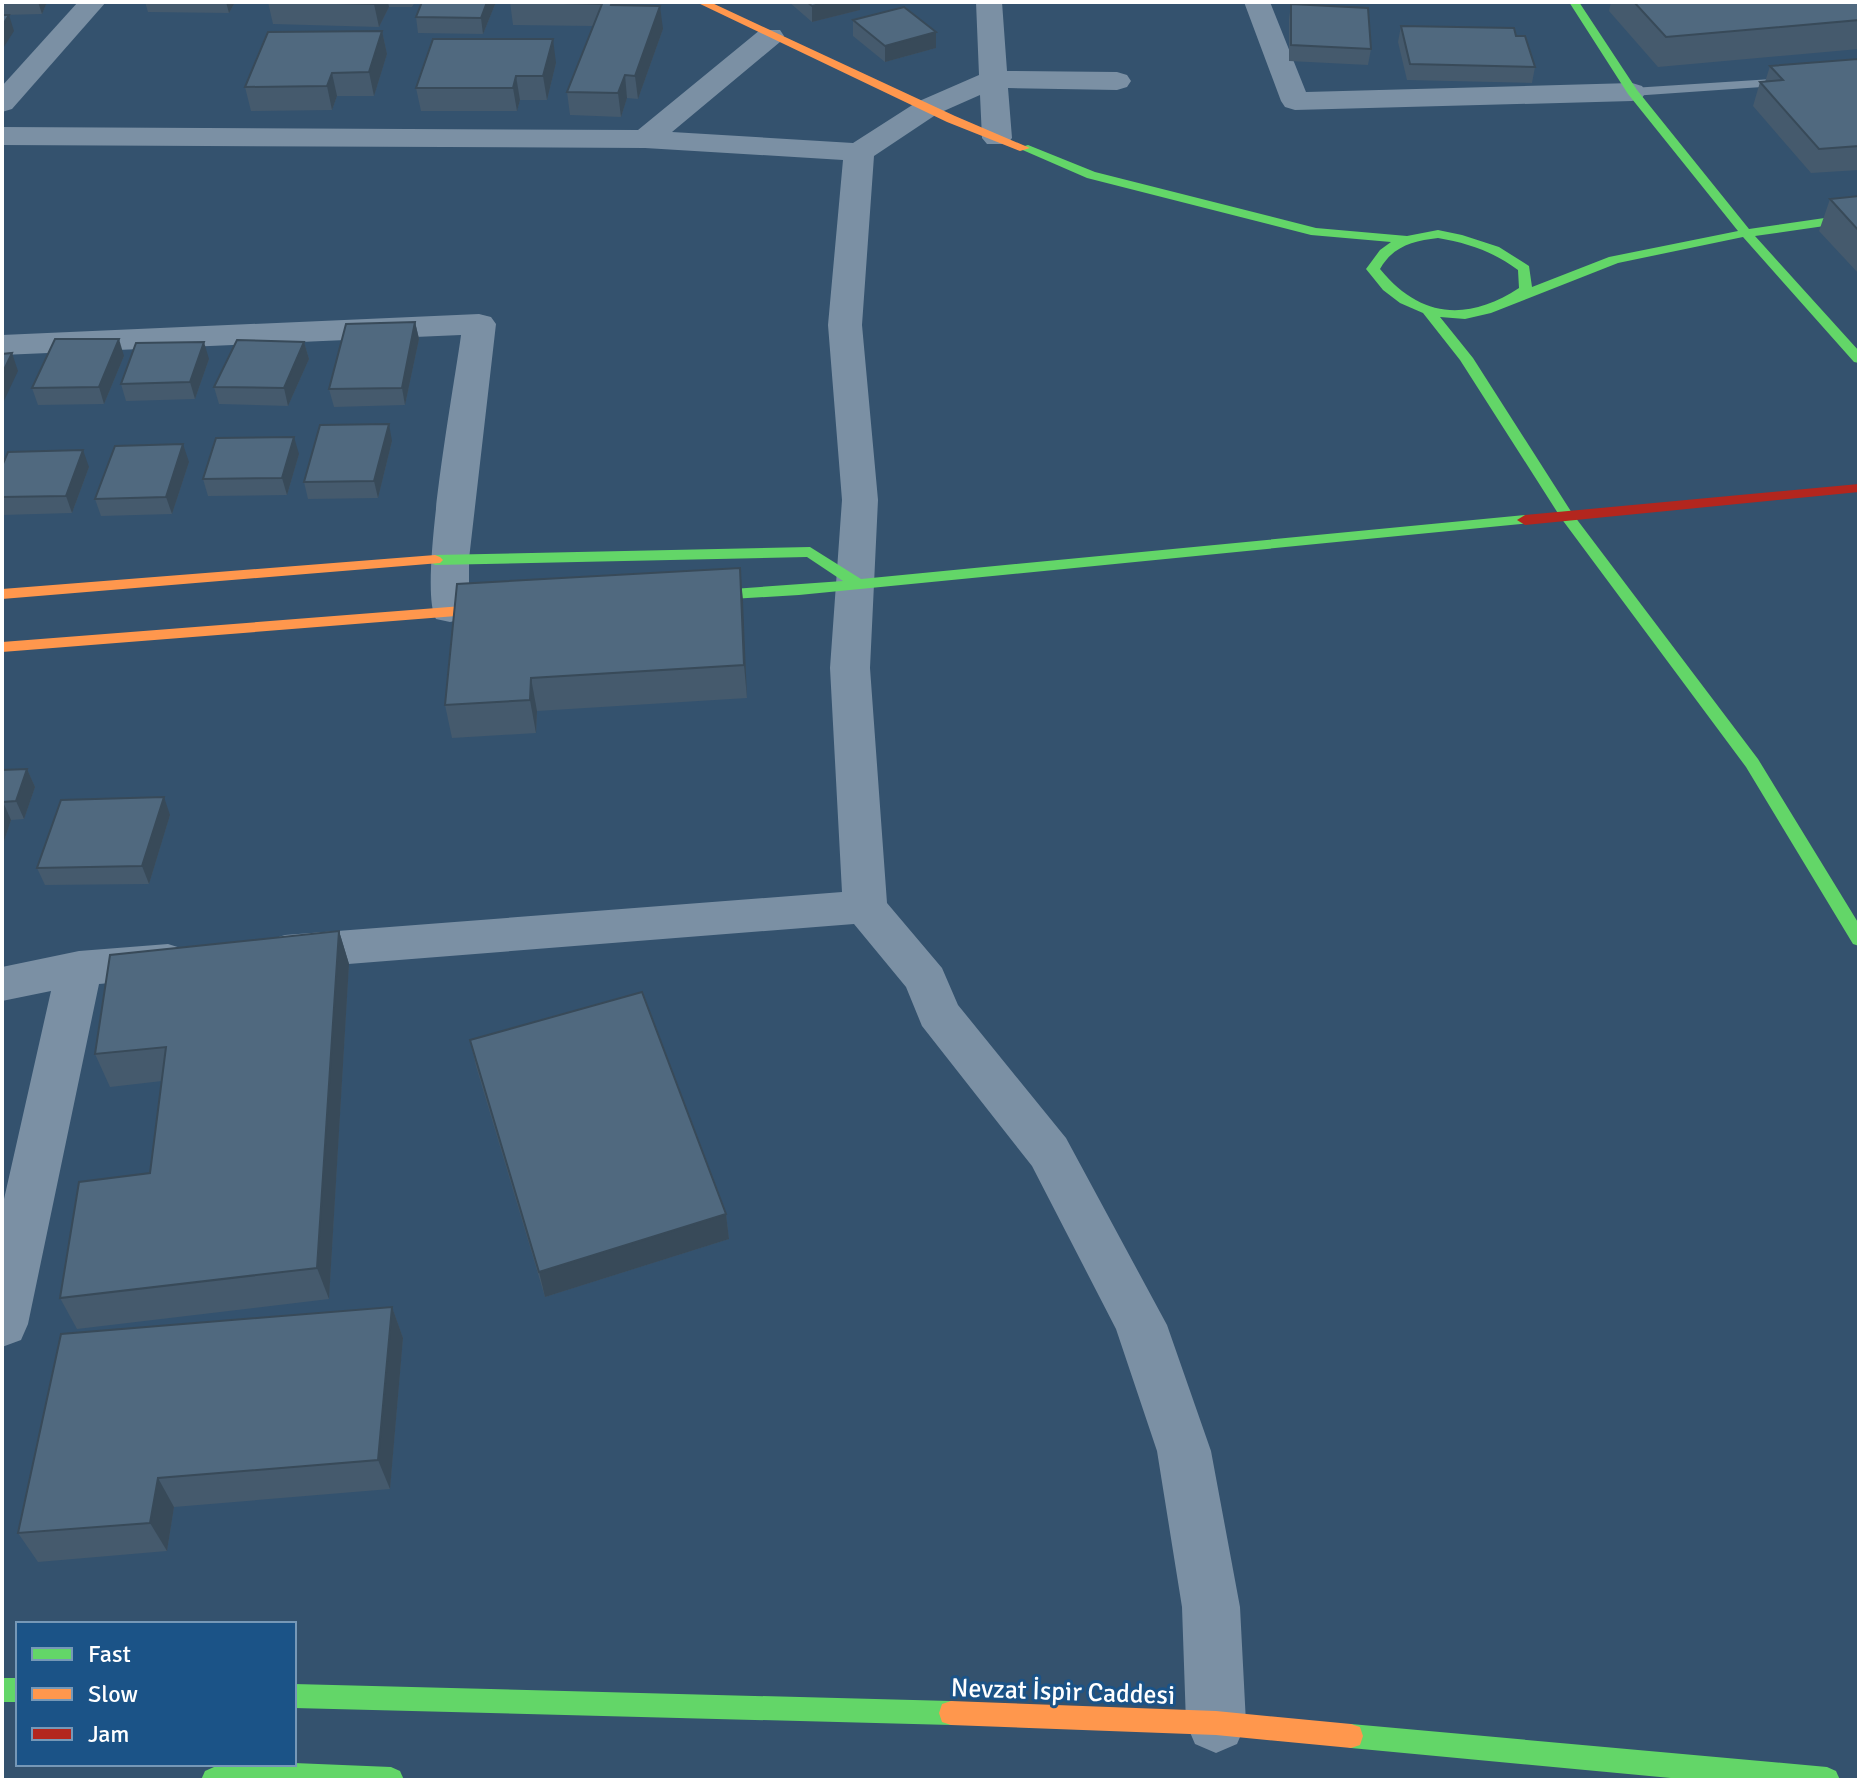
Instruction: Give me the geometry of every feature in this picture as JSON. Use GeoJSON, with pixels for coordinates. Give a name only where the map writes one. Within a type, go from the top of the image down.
{"type":"FeatureCollection","features":[{"type":"Feature","properties":{"kind":"street"},"geometry":{"type":"LineString","coordinates":[[2,103],[93,2]]}},
{"type":"Feature","properties":{"kind":"street"},"geometry":{"type":"LineString","coordinates":[[701,2],[927,108],[1091,175],[1316,232],[1404,239],[1438,234],[1474,239],[1505,251],[1536,254]]}},
{"type":"Feature","properties":{"kind":"street"},"geometry":{"type":"LineString","coordinates":[[989,2],[997,138]]}},
{"type":"Feature","properties":{"kind":"street"},"geometry":{"type":"LineString","coordinates":[[1257,2],[1295,101],[1632,92]]}},
{"type":"Feature","properties":{"kind":"street"},"geometry":{"type":"LineString","coordinates":[[1574,2],[1632,92],[1746,233],[1859,359]]}},
{"type":"Feature","properties":{"kind":"street"},"geometry":{"type":"LineString","coordinates":[[645,139],[770,36]]}},
{"type":"Feature","properties":{"kind":"street"},"geometry":{"type":"LineString","coordinates":[[2,136],[645,139],[859,152],[927,108],[994,79],[1117,81]]}},
{"type":"Feature","properties":{"kind":"street"},"geometry":{"type":"LineString","coordinates":[[859,152],[845,325],[860,500],[858,584],[850,668],[865,907],[926,980],[938,1013],[1049,1152],[1141,1325],[1184,1451],[1211,1607],[1216,1723]]}},
{"type":"Feature","properties":{"kind":"street"},"geometry":{"type":"LineString","coordinates":[[1519,297],[1614,260],[1746,233],[1859,217]]}},
{"type":"Feature","properties":{"kind":"street"},"geometry":{"type":"LineString","coordinates":[[1316,232],[1362,262],[1382,288],[1407,305],[1443,315],[1481,315],[1511,305],[1519,297],[1526,289],[1524,269],[1505,251]]}},
{"type":"Feature","properties":{"kind":"street"},"geometry":{"type":"LineString","coordinates":[[1362,262],[1404,239]]}},
{"type":"Feature","properties":{"kind":"street"},"geometry":{"type":"LineString","coordinates":[[1567,256],[1614,260]]}},
{"type":"Feature","properties":{"kind":"street"},"geometry":{"type":"LineString","coordinates":[[1474,345],[1500,309]]}},
{"type":"Feature","properties":{"kind":"street"},"geometry":{"type":"LineString","coordinates":[[1427,310],[1474,345],[1566,515],[1752,763],[1859,939]]}},
{"type":"Feature","properties":{"kind":"street"},"geometry":{"type":"LineString","coordinates":[[2,345],[479,324],[450,559],[450,610]]}},
{"type":"Feature","properties":{"kind":"street"},"geometry":{"type":"LineString","coordinates":[[656,598],[858,584],[1859,488]]}},
{"type":"Feature","properties":{"kind":"street"},"geometry":{"type":"LineString","coordinates":[[2,594],[450,559],[810,552],[858,584]]}},
{"type":"Feature","properties":{"kind":"street"},"geometry":{"type":"LineString","coordinates":[[2,647],[530,606]]}},
{"type":"Feature","properties":{"kind":"street"},"geometry":{"type":"LineString","coordinates":[[251,955],[865,907]]}},
{"type":"Feature","properties":{"kind":"street"},"geometry":{"type":"LineString","coordinates":[[2,984],[79,968],[204,958]]}},
{"type":"Feature","properties":{"kind":"street"},"geometry":{"type":"LineString","coordinates":[[2,1324],[79,968]]}},
{"type":"Feature","properties":{"kind":"street","name":"Nevzat İspir Caddesi"},"geometry":{"type":"LineString","coordinates":[[296,1696],[730,1705],[1216,1723],[1827,1780]]}},
{"type":"Feature","properties":{"kind":"street"},"geometry":{"type":"LineString","coordinates":[[214,1780],[391,1780]]}},
{"type":"Feature","properties":{"kind":"lane"},"geometry":{"type":"LineString","coordinates":[[1632,92],[1798,81]]}},
{"type":"Feature","properties":{"kind":"building"},"geometry":{"type":"Polygon","coordinates":[[[298,2],[375,2],[374,4],[298,2]]]}},
{"type":"Feature","properties":{"kind":"building"},"geometry":{"type":"Polygon","coordinates":[[[422,2],[487,2],[481,18],[416,17],[422,2]]]}},
{"type":"Feature","properties":{"kind":"building"},"geometry":{"type":"Polygon","coordinates":[[[524,2],[612,2],[611,5],[660,6],[635,76],[625,75],[618,93],[567,92],[602,4],[524,2]]]}},
{"type":"Feature","properties":{"kind":"building"},"geometry":{"type":"Polygon","coordinates":[[[807,2],[828,2],[812,6],[807,2]]]}},
{"type":"Feature","properties":{"kind":"building"},"geometry":{"type":"Polygon","coordinates":[[[1634,2],[1859,2],[1859,20],[1666,37],[1634,2]]]}},
{"type":"Feature","properties":{"kind":"building"},"geometry":{"type":"Polygon","coordinates":[[[1291,4],[1368,8],[1371,49],[1291,45],[1291,4]]]}},
{"type":"Feature","properties":{"kind":"building"},"geometry":{"type":"Polygon","coordinates":[[[904,7],[936,32],[885,46],[853,20],[904,7]]]}},
{"type":"Feature","properties":{"kind":"building"},"geometry":{"type":"Polygon","coordinates":[[[1401,26],[1514,28],[1516,36],[1525,36],[1535,67],[1410,64],[1401,26]]]}},
{"type":"Feature","properties":{"kind":"building"},"geometry":{"type":"Polygon","coordinates":[[[382,31],[369,72],[332,73],[327,86],[245,87],[268,32],[382,31]]]}},
{"type":"Feature","properties":{"kind":"building"},"geometry":{"type":"Polygon","coordinates":[[[433,39],[553,39],[543,76],[516,76],[513,88],[416,88],[433,39]]]}},
{"type":"Feature","properties":{"kind":"building"},"geometry":{"type":"Polygon","coordinates":[[[1858,59],[1859,146],[1819,149],[1760,82],[1783,80],[1770,66],[1858,59]]]}},
{"type":"Feature","properties":{"kind":"building"},"geometry":{"type":"Polygon","coordinates":[[[1859,196],[1859,231],[1830,199],[1859,196]]]}},
{"type":"Feature","properties":{"kind":"building"},"geometry":{"type":"Polygon","coordinates":[[[415,322],[402,388],[329,389],[346,324],[415,322]]]}},
{"type":"Feature","properties":{"kind":"building"},"geometry":{"type":"Polygon","coordinates":[[[55,339],[119,339],[99,387],[32,388],[55,339]]]}},
{"type":"Feature","properties":{"kind":"building"},"geometry":{"type":"Polygon","coordinates":[[[237,340],[304,342],[284,388],[214,387],[237,340]]]}},
{"type":"Feature","properties":{"kind":"building"},"geometry":{"type":"Polygon","coordinates":[[[204,342],[190,382],[121,384],[136,343],[204,342]]]}},
{"type":"Feature","properties":{"kind":"building"},"geometry":{"type":"Polygon","coordinates":[[[12,353],[2,374],[2,354],[12,353]]]}},
{"type":"Feature","properties":{"kind":"building"},"geometry":{"type":"Polygon","coordinates":[[[389,424],[374,481],[304,482],[320,425],[389,424]]]}},
{"type":"Feature","properties":{"kind":"building"},"geometry":{"type":"Polygon","coordinates":[[[294,437],[282,478],[203,479],[216,438],[294,437]]]}},
{"type":"Feature","properties":{"kind":"building"},"geometry":{"type":"Polygon","coordinates":[[[183,444],[166,497],[95,499],[115,446],[183,444]]]}},
{"type":"Feature","properties":{"kind":"building"},"geometry":{"type":"Polygon","coordinates":[[[83,450],[66,496],[2,497],[2,466],[8,452],[83,450]]]}},
{"type":"Feature","properties":{"kind":"building"},"geometry":{"type":"Polygon","coordinates":[[[740,568],[744,665],[531,678],[530,700],[445,705],[457,584],[740,568]]]}},
{"type":"Feature","properties":{"kind":"building"},"geometry":{"type":"Polygon","coordinates":[[[27,769],[16,801],[3,802],[2,806],[2,770],[27,769]]]}},
{"type":"Feature","properties":{"kind":"building"},"geometry":{"type":"Polygon","coordinates":[[[164,797],[142,866],[37,868],[61,800],[164,797]]]}},
{"type":"Feature","properties":{"kind":"building"},"geometry":{"type":"Polygon","coordinates":[[[339,931],[317,1268],[60,1298],[79,1182],[150,1173],[166,1047],[95,1054],[110,955],[339,931]]]}},
{"type":"Feature","properties":{"kind":"building"},"geometry":{"type":"Polygon","coordinates":[[[642,992],[726,1214],[539,1272],[470,1040],[642,992]]]}},
{"type":"Feature","properties":{"kind":"building"},"geometry":{"type":"Polygon","coordinates":[[[392,1307],[378,1460],[158,1478],[150,1523],[18,1533],[61,1334],[392,1307]]]}},
{"type":"Feature","properties":{"kind":"traffic: fast"},"geometry":{"type":"LineString","coordinates":[[1574,2],[1632,92],[1746,233],[1859,359]]}},
{"type":"Feature","properties":{"kind":"traffic: fast"},"geometry":{"type":"LineString","coordinates":[[1024,148],[1091,175],[1316,232],[1404,239]]}},
{"type":"Feature","properties":{"kind":"traffic: fast"},"geometry":{"type":"LineString","coordinates":[[1519,297],[1614,260],[1746,233],[1859,217]]}},
{"type":"Feature","properties":{"kind":"traffic: fast"},"geometry":{"type":"LineString","coordinates":[[1438,234],[1473,241],[1504,255],[1524,269],[1526,289],[1507,302],[1465,314],[1424,310],[1405,301],[1373,269],[1385,252],[1400,242],[1438,234]]}},
{"type":"Feature","properties":{"kind":"traffic: fast"},"geometry":{"type":"LineString","coordinates":[[1427,310],[1466,358],[1566,515],[1752,763],[1859,939]]}},
{"type":"Feature","properties":{"kind":"traffic: fast"},"geometry":{"type":"LineString","coordinates":[[683,597],[799,590],[1525,520]]}},
{"type":"Feature","properties":{"kind":"traffic: fast"},"geometry":{"type":"LineString","coordinates":[[435,560],[810,552],[858,584]]}},
{"type":"Feature","properties":{"kind":"traffic: fast"},"geometry":{"type":"LineString","coordinates":[[2,1690],[16,1690]]}},
{"type":"Feature","properties":{"kind":"traffic: fast"},"geometry":{"type":"LineString","coordinates":[[296,1696],[951,1713]]}},
{"type":"Feature","properties":{"kind":"traffic: fast"},"geometry":{"type":"LineString","coordinates":[[1351,1736],[1827,1780]]}},
{"type":"Feature","properties":{"kind":"traffic: fast"},"geometry":{"type":"LineString","coordinates":[[214,1780],[280,1775],[391,1780]]}},
{"type":"Feature","properties":{"kind":"traffic: slow"},"geometry":{"type":"LineString","coordinates":[[701,2],[951,119],[1024,148]]}},
{"type":"Feature","properties":{"kind":"traffic: slow"},"geometry":{"type":"LineString","coordinates":[[2,594],[435,560]]}},
{"type":"Feature","properties":{"kind":"traffic: slow"},"geometry":{"type":"LineString","coordinates":[[2,647],[514,607]]}},
{"type":"Feature","properties":{"kind":"traffic: slow"},"geometry":{"type":"LineString","coordinates":[[951,1713],[1216,1723],[1351,1736]]}},
{"type":"Feature","properties":{"kind":"traffic: jam"},"geometry":{"type":"LineString","coordinates":[[1525,520],[1859,488]]}}]}
